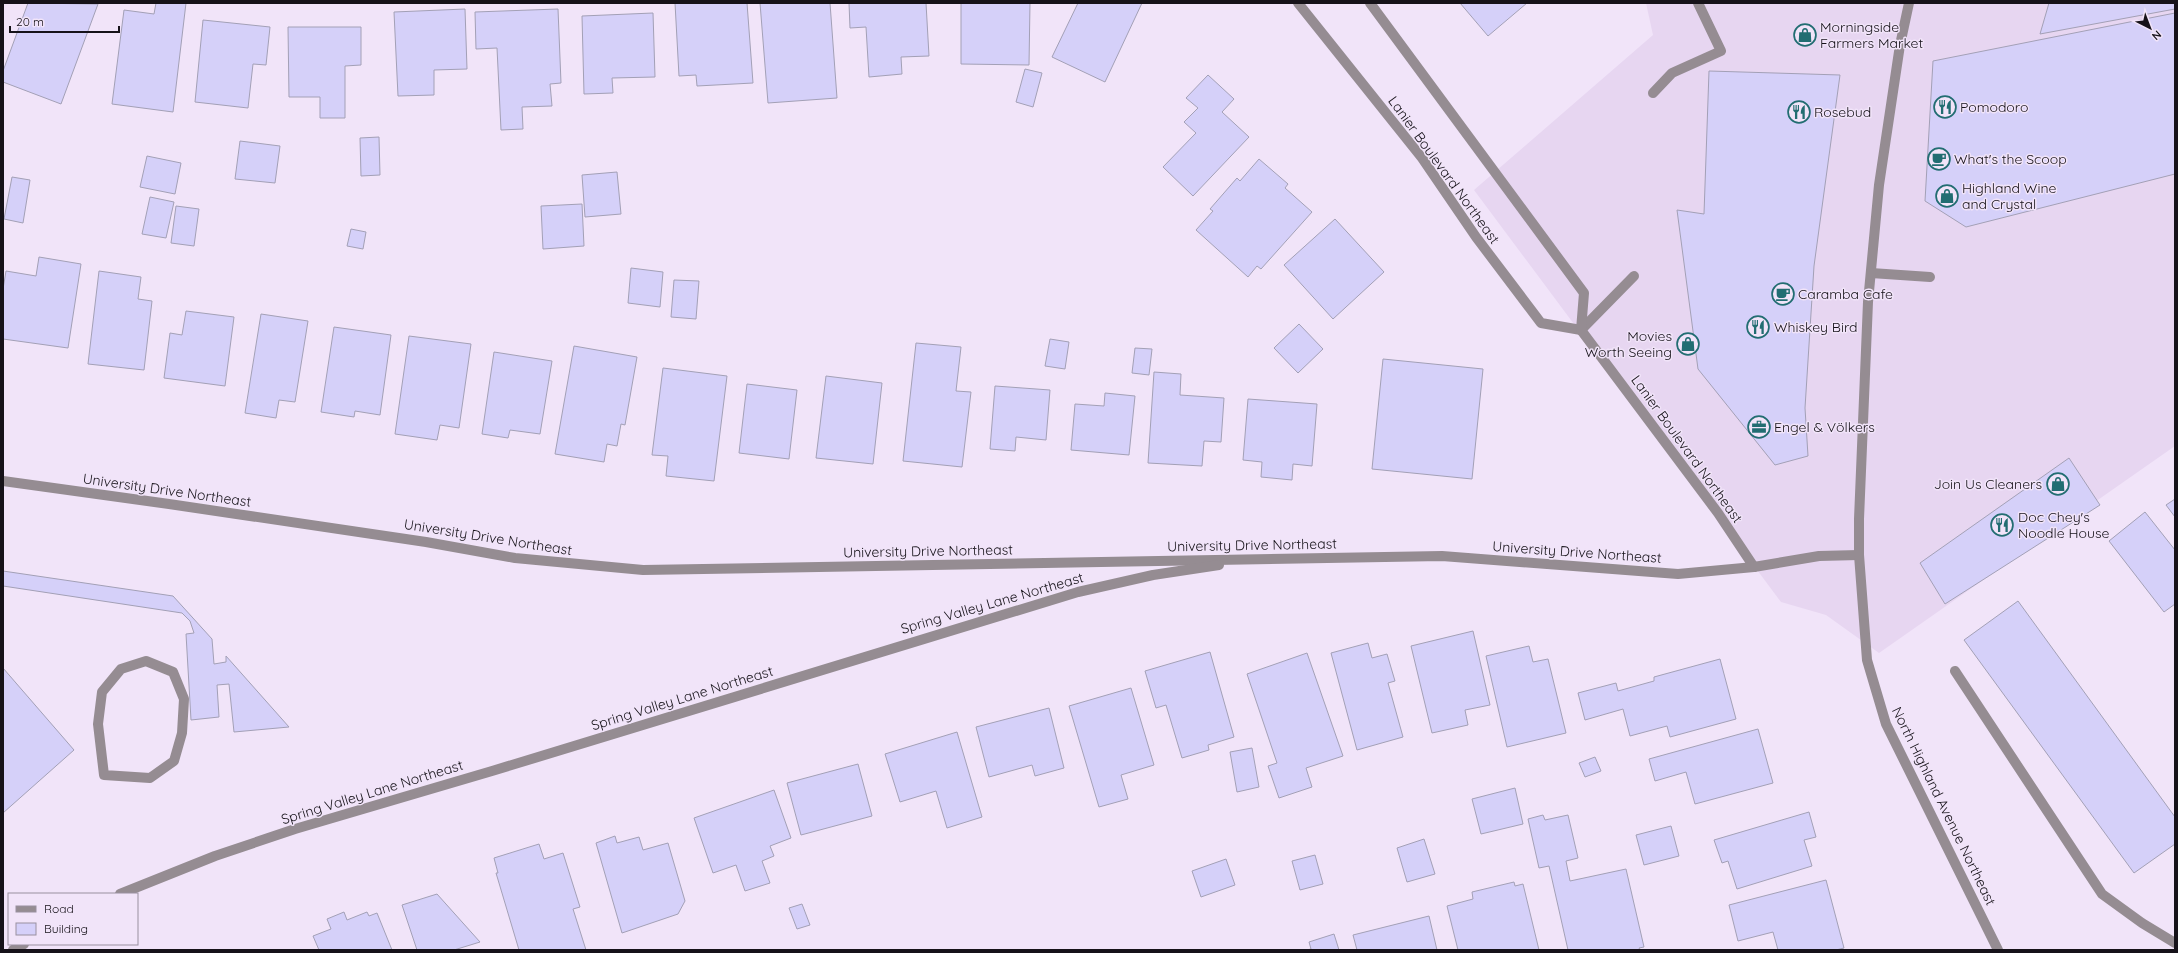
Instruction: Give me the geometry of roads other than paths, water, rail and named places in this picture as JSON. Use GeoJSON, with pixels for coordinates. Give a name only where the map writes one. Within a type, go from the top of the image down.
{"type":"FeatureCollection","features":[{"type":"Feature","properties":{"kind":"street","name":"Lanier Boulevard Northeast"},"geometry":{"type":"LineString","coordinates":[[1298,3],[1422,158],[1476,237],[1541,323],[1581,330],[1718,513],[1754,567]]}},
{"type":"Feature","properties":{"kind":"street"},"geometry":{"type":"LineString","coordinates":[[1370,3],[1584,293],[1581,330]]}},
{"type":"Feature","properties":{"kind":"street"},"geometry":{"type":"LineString","coordinates":[[1653,93],[1672,73],[1721,51],[1698,3]]}},
{"type":"Feature","properties":{"kind":"street","name":"North Highland Avenue Northeast"},"geometry":{"type":"LineString","coordinates":[[1909,3],[1900,45],[1879,185],[1871,273],[1860,490],[1859,555],[1867,660],[1886,724],[1998,950]]}},
{"type":"Feature","properties":{"kind":"street"},"geometry":{"type":"LineString","coordinates":[[1871,273],[1930,277]]}},
{"type":"Feature","properties":{"kind":"street"},"geometry":{"type":"LineString","coordinates":[[1581,330],[1634,276]]}},
{"type":"Feature","properties":{"kind":"street","name":"University Drive Northeast"},"geometry":{"type":"LineString","coordinates":[[3,482],[169,504],[426,542],[515,558],[643,570],[1442,556],[1678,574],[1754,567],[1819,556],[1859,555]]}},
{"type":"Feature","properties":{"kind":"street","name":"Spring Valley Lane Northeast"},"geometry":{"type":"LineString","coordinates":[[122,893],[215,856],[295,829],[492,771],[1078,592],[1153,575],[1260,559]]}},
{"type":"Feature","properties":{"kind":"street"},"geometry":{"type":"LineString","coordinates":[[146,661],[173,672],[184,699],[182,733],[174,761],[150,778],[104,775],[98,724],[102,692],[121,669],[146,661]]}},
{"type":"Feature","properties":{"kind":"street"},"geometry":{"type":"LineString","coordinates":[[1955,670],[2102,894],[2142,923],[2175,942]]}},
{"type":"Feature","properties":{"kind":"street"},"geometry":{"type":"LineString","coordinates":[[13,950],[22,945]]}},
{"type":"Feature","properties":{"kind":"place","name":"Morningside Farmers Market"},"geometry":{"type":"Point","coordinates":[1805,35]}},
{"type":"Feature","properties":{"kind":"place","name":"Pomodoro"},"geometry":{"type":"Point","coordinates":[1945,107]}},
{"type":"Feature","properties":{"kind":"place","name":"Rosebud"},"geometry":{"type":"Point","coordinates":[1799,112]}},
{"type":"Feature","properties":{"kind":"place","name":"What's the Scoop"},"geometry":{"type":"Point","coordinates":[1939,159]}},
{"type":"Feature","properties":{"kind":"place","name":"Highland Wine and Crystal"},"geometry":{"type":"Point","coordinates":[1947,196]}},
{"type":"Feature","properties":{"kind":"place","name":"Caramba Cafe"},"geometry":{"type":"Point","coordinates":[1783,294]}},
{"type":"Feature","properties":{"kind":"place","name":"Whiskey Bird"},"geometry":{"type":"Point","coordinates":[1758,327]}},
{"type":"Feature","properties":{"kind":"place","name":"Movies Worth Seeing"},"geometry":{"type":"Point","coordinates":[1688,344]}},
{"type":"Feature","properties":{"kind":"place","name":"Engel & Völkers"},"geometry":{"type":"Point","coordinates":[1759,427]}},
{"type":"Feature","properties":{"kind":"place","name":"Join Us Cleaners"},"geometry":{"type":"Point","coordinates":[2058,484]}},
{"type":"Feature","properties":{"kind":"place","name":"Doc Chey's Noodle House"},"geometry":{"type":"Point","coordinates":[2002,525]}}]}
